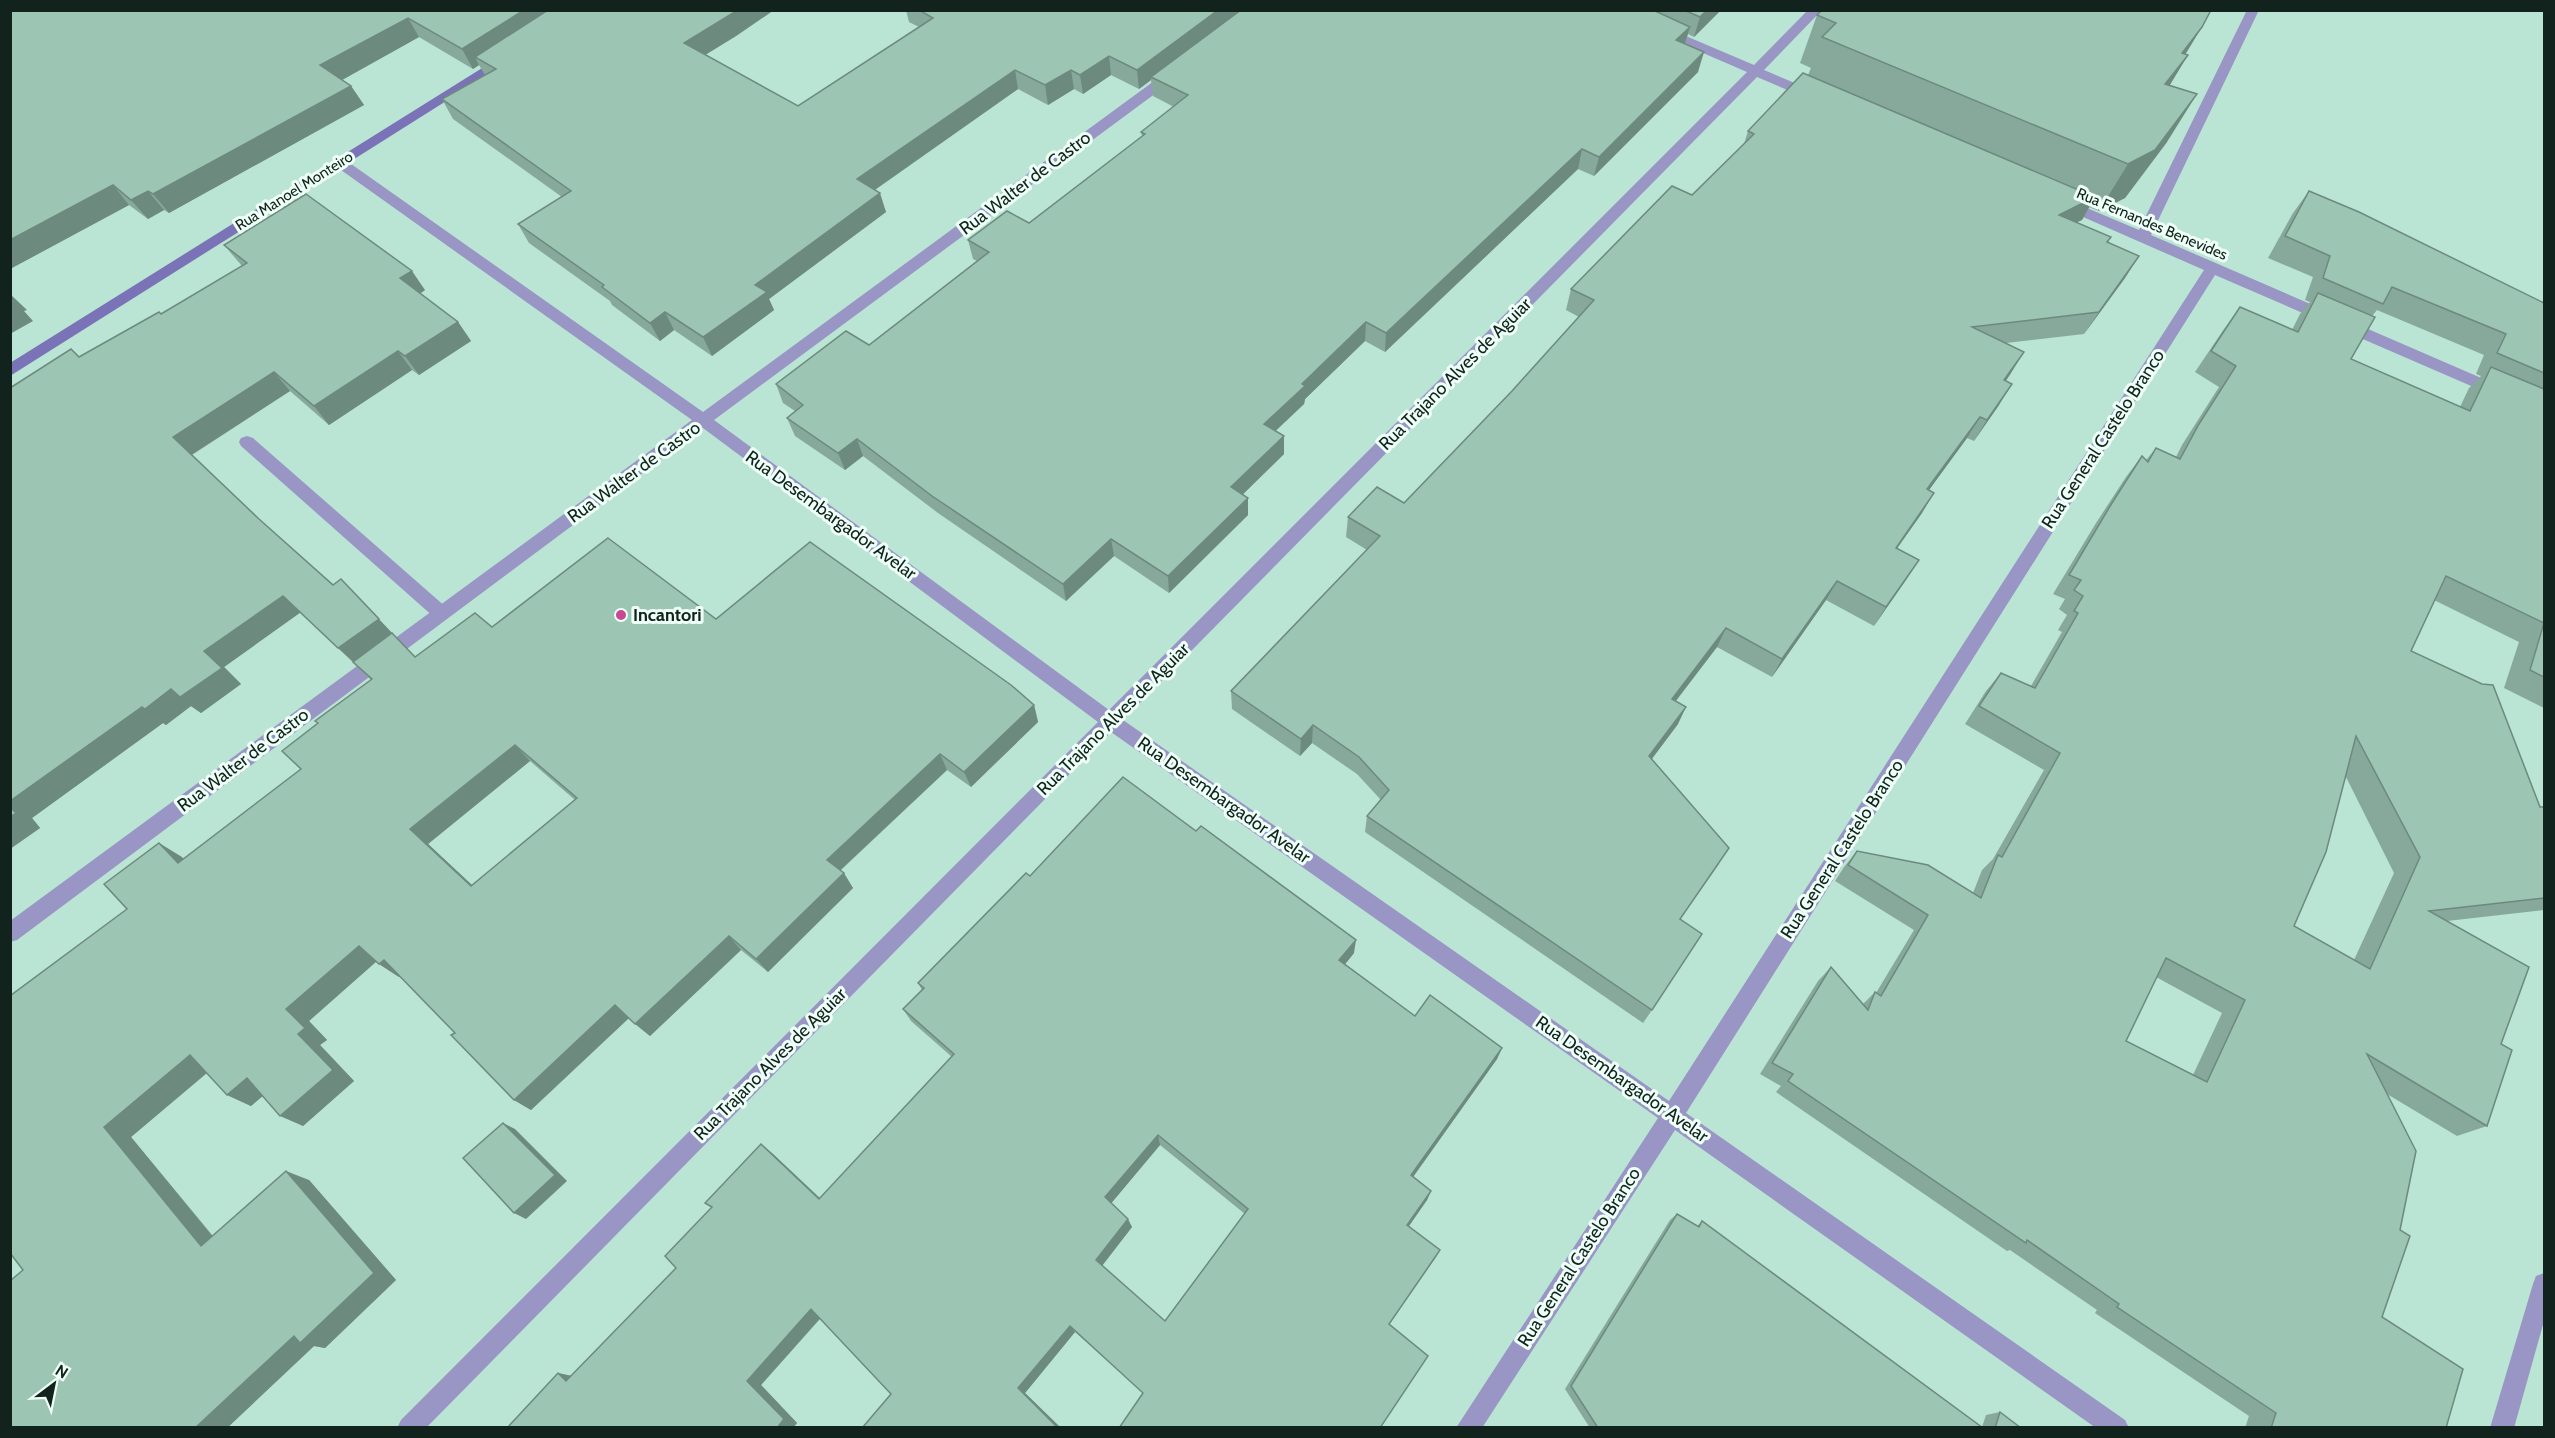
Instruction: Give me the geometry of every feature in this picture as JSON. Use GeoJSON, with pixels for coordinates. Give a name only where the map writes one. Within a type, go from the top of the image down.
{"type":"FeatureCollection","features":[{"type":"Feature","properties":{"kind":"street","name":"Rua Trajano Alves de Aguiar"},"geometry":{"type":"LineString","coordinates":[[409,1428],[1816,10]]}},
{"type":"Feature","properties":{"kind":"street"},"geometry":{"type":"LineString","coordinates":[[2143,237],[2253,10]]}},
{"type":"Feature","properties":{"kind":"street"},"geometry":{"type":"LineString","coordinates":[[1647,24],[1823,100]]}},
{"type":"Feature","properties":{"kind":"street","name":"Rua Manoel Monteiro"},"geometry":{"type":"LineString","coordinates":[[10,371],[519,48]]}},
{"type":"Feature","properties":{"kind":"street","name":"Rua Walter de Castro"},"geometry":{"type":"LineString","coordinates":[[10,933],[1182,67]]}},
{"type":"Feature","properties":{"kind":"street","name":"Rua Desembargador Avelar"},"geometry":{"type":"LineString","coordinates":[[339,162],[704,421],[1110,721],[2117,1428]]}},
{"type":"Feature","properties":{"kind":"street","name":"Rua Fernandes Benevides"},"geometry":{"type":"LineString","coordinates":[[2049,197],[2512,398]]}},
{"type":"Feature","properties":{"kind":"street","name":"Rua General Castelo Branco"},"geometry":{"type":"LineString","coordinates":[[1468,1428],[1672,1114],[2212,267]]}},
{"type":"Feature","properties":{"kind":"street"},"geometry":{"type":"LineString","coordinates":[[247,442],[441,613]]}},
{"type":"Feature","properties":{"kind":"street"},"geometry":{"type":"LineString","coordinates":[[2502,1428],[2544,1284]]}},
{"type":"Feature","properties":{"kind":"building"},"geometry":{"type":"Polygon","coordinates":[[[10,10],[524,10],[462,49],[408,18],[320,65],[351,86],[153,194],[148,191],[131,200],[113,185],[10,240],[10,10]]]}},
{"type":"Feature","properties":{"kind":"building"},"geometry":{"type":"Polygon","coordinates":[[[548,10],[738,10],[684,43],[798,106],[933,18],[919,10],[1218,10],[1137,70],[1109,56],[1080,75],[1071,70],[1045,85],[1015,70],[857,179],[880,193],[755,285],[767,292],[703,337],[665,312],[650,323],[602,287],[604,285],[518,224],[571,191],[442,99],[496,69],[475,57],[548,10]]]}},
{"type":"Feature","properties":{"kind":"building"},"geometry":{"type":"Polygon","coordinates":[[[1241,10],[1653,10],[1690,27],[1676,40],[1704,52],[1599,157],[1582,149],[1386,333],[1366,322],[1302,384],[1305,386],[1264,424],[1284,436],[1231,487],[1248,498],[1168,576],[1111,539],[1063,584],[932,496],[857,439],[838,453],[787,418],[803,405],[776,384],[846,331],[869,345],[989,252],[968,240],[1007,211],[1029,223],[1145,134],[1141,132],[1188,95],[1151,77],[1241,10]]]}},
{"type":"Feature","properties":{"kind":"building"},"geometry":{"type":"Polygon","coordinates":[[[1684,10],[1707,10],[1700,17],[1684,10]]]}},
{"type":"Feature","properties":{"kind":"building"},"geometry":{"type":"Polygon","coordinates":[[[1822,10],[2211,10],[2202,27],[2182,53],[2188,55],[2165,84],[2197,94],[2155,150],[2128,164],[1822,37],[1836,23],[1817,15],[1822,10]]]}},
{"type":"Feature","properties":{"kind":"building"},"geometry":{"type":"Polygon","coordinates":[[[1803,73],[2095,197],[2059,215],[2111,237],[2107,242],[2139,256],[2099,312],[1972,327],[2024,352],[2004,380],[2012,384],[1987,420],[1980,417],[1927,489],[1934,493],[1896,548],[1919,560],[1886,607],[1837,581],[1782,659],[1726,628],[1672,699],[1686,707],[1649,756],[1729,848],[1680,919],[1702,934],[1652,1010],[1367,816],[1389,790],[1359,757],[1313,725],[1301,739],[1231,691],[1380,536],[1348,517],[1377,487],[1404,503],[1512,391],[1594,300],[1571,289],[1672,186],[1692,195],[1754,134],[1748,131],[1803,73]]]}},
{"type":"Feature","properties":{"kind":"building"},"geometry":{"type":"Polygon","coordinates":[[[2309,191],[2359,212],[2544,303],[2544,373],[2497,353],[2506,334],[2392,287],[2383,304],[2323,278],[2330,256],[2285,236],[2309,191]]]}},
{"type":"Feature","properties":{"kind":"building"},"geometry":{"type":"Polygon","coordinates":[[[306,194],[412,271],[400,278],[458,322],[405,356],[398,351],[314,406],[274,372],[173,437],[333,585],[341,579],[379,619],[338,648],[283,596],[204,651],[222,668],[180,697],[171,689],[145,709],[142,707],[10,801],[10,388],[71,349],[79,357],[159,312],[161,314],[247,263],[224,245],[306,194]]]}},
{"type":"Feature","properties":{"kind":"building"},"geometry":{"type":"Polygon","coordinates":[[[2318,293],[2375,317],[2351,359],[2470,411],[2491,367],[2544,389],[2544,623],[2446,576],[2411,651],[2482,684],[2493,685],[2540,807],[2544,807],[2544,898],[2429,911],[2529,967],[2501,1044],[2512,1050],[2487,1126],[2367,1054],[2416,1151],[2400,1230],[2410,1236],[2382,1317],[2463,1369],[2446,1428],[2271,1428],[2276,1413],[2117,1307],[2119,1304],[2027,1240],[2026,1243],[1788,1081],[1793,1074],[1772,1063],[1831,967],[1868,1010],[1875,992],[1881,996],[1928,915],[1848,865],[1857,851],[1928,865],[1981,898],[1998,855],[2002,857],[2060,753],[1979,706],[2001,673],[2035,688],[2078,613],[2074,611],[2083,596],[2074,590],[2081,580],[2069,575],[2112,503],[2142,456],[2148,462],[2156,448],[2180,459],[2236,366],[2211,351],[2240,307],[2298,332],[2318,293]],[[2356,736],[2326,852],[2294,926],[2370,969],[2420,857],[2356,736]],[[2166,958],[2126,1041],[2207,1082],[2245,1000],[2166,958]]]}},
{"type":"Feature","properties":{"kind":"building"},"geometry":{"type":"Polygon","coordinates":[[[608,538],[716,619],[810,542],[1011,685],[1034,705],[964,772],[940,754],[827,860],[844,873],[756,959],[729,936],[635,1024],[615,1005],[514,1100],[451,1035],[455,1033],[384,960],[379,964],[359,946],[286,1009],[305,1028],[298,1034],[333,1070],[280,1116],[247,1078],[227,1095],[190,1055],[104,1127],[201,1246],[286,1171],[374,1273],[300,1343],[294,1336],[195,1428],[10,1428],[10,1281],[23,1270],[10,1253],[10,996],[127,909],[104,884],[159,843],[178,863],[301,769],[282,751],[318,723],[315,721],[372,679],[353,662],[392,633],[415,657],[475,613],[492,627],[608,538]],[[515,745],[410,829],[471,886],[577,798],[515,745]]]}},
{"type":"Feature","properties":{"kind":"building"},"geometry":{"type":"Polygon","coordinates":[[[2544,623],[2544,677],[2530,670],[2544,623]]]}},
{"type":"Feature","properties":{"kind":"building"},"geometry":{"type":"Polygon","coordinates":[[[1123,777],[1196,831],[1201,826],[1356,940],[1339,960],[1415,1016],[1430,995],[1502,1048],[1411,1175],[1431,1191],[1407,1225],[1440,1250],[1389,1324],[1428,1356],[1380,1428],[1119,1428],[1143,1393],[1070,1326],[1018,1388],[1058,1428],[862,1428],[891,1394],[811,1309],[747,1381],[784,1419],[777,1428],[507,1428],[558,1373],[566,1381],[676,1268],[665,1256],[712,1207],[705,1203],[761,1144],[819,1199],[954,1054],[903,1009],[924,988],[918,983],[1026,873],[1030,876],[1123,777]],[[1158,1135],[1105,1197],[1128,1219],[1096,1260],[1165,1321],[1248,1209],[1158,1135]]]}},
{"type":"Feature","properties":{"kind":"building"},"geometry":{"type":"Polygon","coordinates":[[[10,807],[16,813],[10,817],[10,807]]]}},
{"type":"Feature","properties":{"kind":"building"},"geometry":{"type":"Polygon","coordinates":[[[503,1123],[555,1175],[514,1213],[463,1158],[503,1123]]]}},
{"type":"Feature","properties":{"kind":"building"},"geometry":{"type":"Polygon","coordinates":[[[1677,1214],[1699,1227],[1702,1221],[1983,1428],[1598,1428],[1571,1386],[1677,1214]]]}},
{"type":"Feature","properties":{"kind":"building"},"geometry":{"type":"Polygon","coordinates":[[[2000,1412],[2021,1428],[1995,1428],[2000,1412]]]}},
{"type":"Feature","properties":{"kind":"place","name":"Incantori"},"geometry":{"type":"Point","coordinates":[621,615]}}]}
